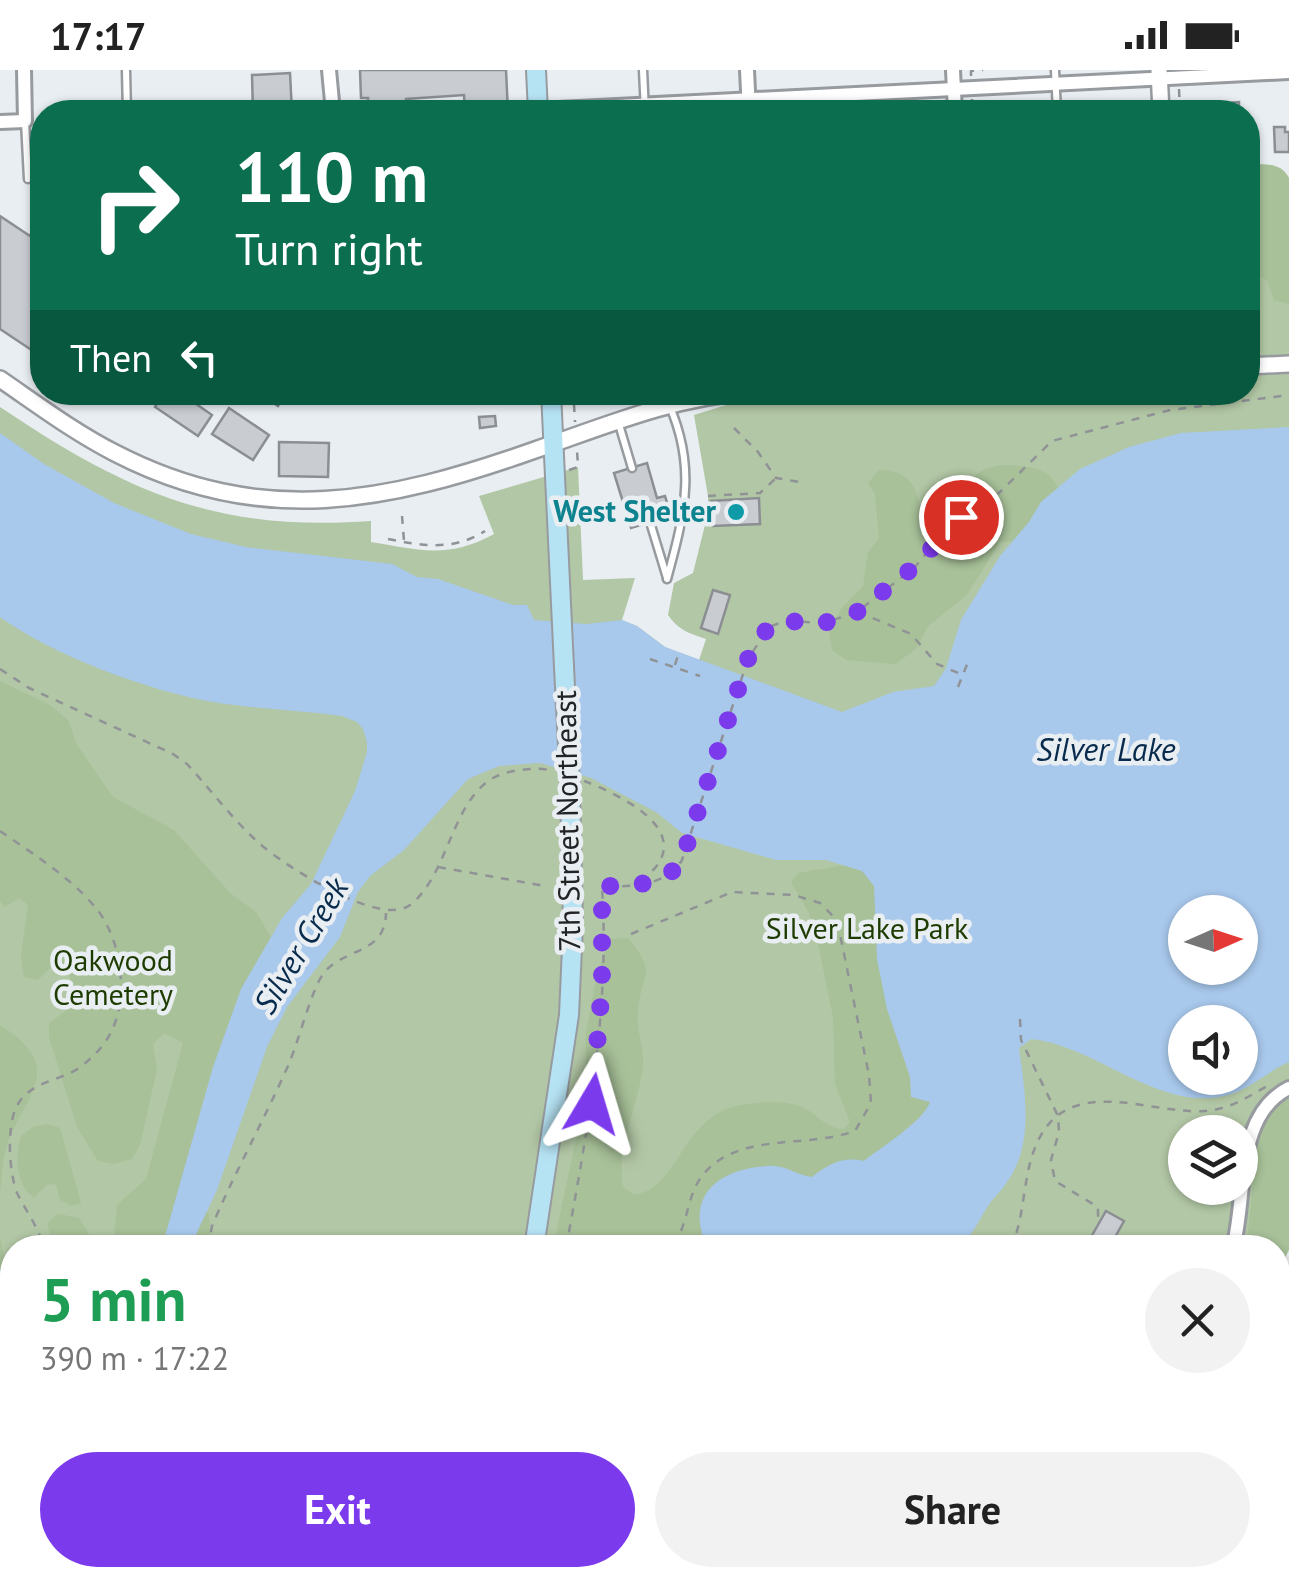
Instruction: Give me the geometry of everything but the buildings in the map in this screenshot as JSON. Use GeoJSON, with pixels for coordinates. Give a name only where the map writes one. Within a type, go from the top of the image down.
{"type":"FeatureCollection","features":[{"type":"Feature","properties":{"kind":"main road"},"geometry":{"type":"LineString","coordinates":[[536,70],[537,100]]}},
{"type":"Feature","properties":{"kind":"main road","name":"7th Street Northeast"},"geometry":{"type":"LineString","coordinates":[[536,1235],[569,1015],[573,925],[552,405]]}},
{"type":"Feature","properties":{"kind":"street"},"geometry":{"type":"LineString","coordinates":[[0,122],[25,121],[24,70]]}},
{"type":"Feature","properties":{"kind":"street"},"geometry":{"type":"LineString","coordinates":[[329,70],[332,100]]}},
{"type":"Feature","properties":{"kind":"street"},"geometry":{"type":"LineString","coordinates":[[747,70],[749,100]]}},
{"type":"Feature","properties":{"kind":"street"},"geometry":{"type":"LineString","coordinates":[[953,70],[954,100]]}},
{"type":"Feature","properties":{"kind":"street"},"geometry":{"type":"LineString","coordinates":[[800,100],[1055,77],[1160,74],[1178,78],[1289,72]]}},
{"type":"Feature","properties":{"kind":"street"},"geometry":{"type":"LineString","coordinates":[[1160,74],[1161,100]]}},
{"type":"Feature","properties":{"kind":"street"},"geometry":{"type":"LineString","coordinates":[[1260,365],[1289,364]]}},
{"type":"Feature","properties":{"kind":"street"},"geometry":{"type":"LineString","coordinates":[[0,379],[30,400]]}},
{"type":"Feature","properties":{"kind":"street"},"geometry":{"type":"LineString","coordinates":[[38,405],[125,458],[200,486],[264,498],[333,501],[402,492],[554,444],[653,405]]}},
{"type":"Feature","properties":{"kind":"street"},"geometry":{"type":"LineString","coordinates":[[1235,1235],[1253,1130],[1266,1104],[1282,1085]]}},
{"type":"Feature","properties":{"kind":"lane"},"geometry":{"type":"LineString","coordinates":[[126,70],[127,100]]}},
{"type":"Feature","properties":{"kind":"lane"},"geometry":{"type":"LineString","coordinates":[[643,70],[645,100]]}},
{"type":"Feature","properties":{"kind":"lane"},"geometry":{"type":"LineString","coordinates":[[850,94],[850,100]]}},
{"type":"Feature","properties":{"kind":"lane"},"geometry":{"type":"LineString","coordinates":[[25,121],[28,179]]}},
{"type":"Feature","properties":{"kind":"lane"},"geometry":{"type":"LineString","coordinates":[[650,522],[667,579],[686,505],[681,436],[668,405]]}},
{"type":"Feature","properties":{"kind":"lane"},"geometry":{"type":"LineString","coordinates":[[618,421],[632,468]]}},
{"type":"Feature","properties":{"kind":"path"},"geometry":{"type":"LineString","coordinates":[[970,71],[984,70]]}},
{"type":"Feature","properties":{"kind":"path"},"geometry":{"type":"LineString","coordinates":[[1178,78],[1179,100]]}},
{"type":"Feature","properties":{"kind":"path"},"geometry":{"type":"LineString","coordinates":[[1260,398],[1289,395]]}},
{"type":"Feature","properties":{"kind":"path"},"geometry":{"type":"LineString","coordinates":[[568,1235],[596,1076],[602,987],[602,886],[666,878],[682,860],[748,659],[769,627],[785,621],[824,623],[857,612],[914,567],[946,530],[1000,492],[1052,440],[1203,405]]}},
{"type":"Feature","properties":{"kind":"path"},"geometry":{"type":"LineString","coordinates":[[734,428],[776,478],[800,482]]}},
{"type":"Feature","properties":{"kind":"path"},"geometry":{"type":"LineString","coordinates":[[708,496],[760,492],[776,478]]}},
{"type":"Feature","properties":{"kind":"path"},"geometry":{"type":"LineString","coordinates":[[402,516],[404,542]]}},
{"type":"Feature","properties":{"kind":"path"},"geometry":{"type":"LineString","coordinates":[[388,539],[442,546],[471,540],[485,531]]}},
{"type":"Feature","properties":{"kind":"path"},"geometry":{"type":"LineString","coordinates":[[857,612],[911,634],[936,664],[963,675]]}},
{"type":"Feature","properties":{"kind":"path"},"geometry":{"type":"LineString","coordinates":[[674,667],[679,652]]}},
{"type":"Feature","properties":{"kind":"path"},"geometry":{"type":"LineString","coordinates":[[650,659],[700,676]]}},
{"type":"Feature","properties":{"kind":"path"},"geometry":{"type":"LineString","coordinates":[[958,687],[968,662]]}},
{"type":"Feature","properties":{"kind":"path"},"geometry":{"type":"LineString","coordinates":[[0,669],[29,688],[173,754],[187,764],[260,844],[362,906],[386,912],[409,906],[436,866],[469,802]]}},
{"type":"Feature","properties":{"kind":"path"},"geometry":{"type":"LineString","coordinates":[[0,831],[70,881],[98,910],[119,964],[121,1000],[114,1028],[102,1047],[79,1069],[34,1086],[16,1108],[10,1138],[16,1189],[38,1235]]}},
{"type":"Feature","properties":{"kind":"path"},"geometry":{"type":"LineString","coordinates":[[638,883],[658,867],[662,845]]}},
{"type":"Feature","properties":{"kind":"path"},"geometry":{"type":"LineString","coordinates":[[436,866],[545,886]]}},
{"type":"Feature","properties":{"kind":"path"},"geometry":{"type":"LineString","coordinates":[[631,934],[732,892],[794,895],[820,904],[837,920],[869,1075],[870,1103],[855,1131],[834,1138],[726,1154],[701,1177],[681,1235]]}},
{"type":"Feature","properties":{"kind":"path"},"geometry":{"type":"LineString","coordinates":[[210,1235],[288,1066],[318,982],[327,968],[370,946],[382,935],[386,912]]}},
{"type":"Feature","properties":{"kind":"path"},"geometry":{"type":"LineString","coordinates":[[1020,1019],[1023,1043],[1058,1116],[1059,1132],[1051,1160],[1055,1181],[1098,1206],[1098,1224]]}},
{"type":"Feature","properties":{"kind":"path"},"geometry":{"type":"LineString","coordinates":[[1016,1235],[1038,1141],[1058,1116],[1094,1102],[1136,1103],[1188,1111],[1222,1109],[1282,1085]]}},
{"type":"Feature","properties":{"kind":"green space"},"geometry":{"type":"Polygon","coordinates":[[[1260,164],[1279,167],[1289,178],[1289,304],[1274,300],[1267,280],[1260,277],[1260,164]]]}},
{"type":"Feature","properties":{"kind":"green space","name":"Silver Lake Park"},"geometry":{"type":"Polygon","coordinates":[[[1289,226],[1289,1150],[1278,1235],[0,1235],[0,407],[90,462],[175,500],[265,520],[371,521],[371,542],[420,550],[463,547],[494,534],[479,496],[578,467],[583,580],[635,578],[622,620],[665,647],[699,660],[706,639],[684,630],[668,615],[674,583],[693,573],[708,513],[694,415],[726,405],[1260,405],[1260,228],[1289,226]]]}},
{"type":"Feature","properties":{"kind":"green space"},"geometry":{"type":"Polygon","coordinates":[[[1007,465],[1044,472],[1060,491],[1025,540],[1000,542],[967,595],[928,626],[916,649],[895,664],[846,660],[832,650],[829,632],[841,609],[863,586],[868,552],[879,538],[875,494],[868,483],[879,470],[903,475],[913,485],[920,508],[934,511],[960,501],[979,472],[1007,465]]]}},
{"type":"Feature","properties":{"kind":"green space","name":"Oakwood Cemetery"},"geometry":{"type":"Polygon","coordinates":[[[0,681],[50,705],[68,720],[77,745],[113,797],[174,830],[230,893],[256,912],[275,944],[182,1235],[114,1235],[117,1205],[146,1179],[183,1043],[164,1033],[153,1044],[157,1069],[140,1145],[132,1159],[114,1164],[98,1161],[77,1127],[49,1037],[49,1023],[67,1010],[72,985],[67,966],[55,963],[38,980],[24,977],[21,955],[28,905],[19,898],[5,907],[0,901],[0,681]]]}},
{"type":"Feature","properties":{"kind":"green space"},"geometry":{"type":"Polygon","coordinates":[[[862,862],[875,875],[944,1093],[882,1158],[736,1235],[556,1235],[577,1134],[586,1033],[596,979],[609,939],[628,938],[643,959],[646,973],[637,1016],[643,1064],[625,1141],[623,1187],[634,1195],[649,1190],[662,1180],[706,1122],[722,1111],[742,1105],[790,1104],[803,1107],[837,1128],[844,1129],[850,1122],[835,1084],[833,1017],[819,948],[809,913],[791,882],[798,873],[862,862]]]}},
{"type":"Feature","properties":{"kind":"green space"},"geometry":{"type":"Polygon","coordinates":[[[0,1025],[22,1041],[37,1071],[35,1086],[5,1153],[0,1192],[0,1025]]]}},
{"type":"Feature","properties":{"kind":"green space"},"geometry":{"type":"Polygon","coordinates":[[[1289,1099],[1289,1235],[1247,1235],[1251,1205],[1258,1205],[1258,1137],[1270,1110],[1289,1099]]]}},
{"type":"Feature","properties":{"kind":"green space"},"geometry":{"type":"Polygon","coordinates":[[[47,1124],[60,1128],[81,1203],[71,1206],[60,1200],[56,1184],[46,1185],[34,1198],[23,1185],[17,1161],[21,1136],[33,1127],[47,1124]]]}},
{"type":"Feature","properties":{"kind":"green space"},"geometry":{"type":"Polygon","coordinates":[[[202,1207],[209,1214],[211,1235],[190,1235],[202,1207]]]}},
{"type":"Feature","properties":{"kind":"green space"},"geometry":{"type":"Polygon","coordinates":[[[58,1214],[79,1218],[90,1235],[50,1235],[47,1223],[58,1214]]]}},
{"type":"Feature","properties":{"kind":"water","name":"Silver Lake"},"geometry":{"type":"Polygon","coordinates":[[[1289,427],[1289,1062],[1258,1080],[1258,1005],[1168,1005],[1168,1092],[1080,1053],[1031,1039],[1019,1048],[1026,1119],[1021,1153],[1005,1185],[970,1235],[703,1235],[703,1200],[720,1180],[749,1168],[773,1166],[812,1177],[836,1162],[864,1161],[911,1126],[930,1102],[911,1097],[910,1077],[887,1009],[877,959],[874,886],[862,871],[826,860],[776,860],[682,833],[656,812],[591,778],[540,763],[499,766],[468,779],[404,850],[370,876],[358,892],[340,937],[287,1007],[267,1047],[217,1190],[196,1235],[165,1235],[213,1067],[241,989],[282,918],[311,884],[355,791],[367,742],[357,722],[342,716],[213,702],[131,680],[73,658],[0,617],[0,433],[44,464],[114,503],[191,534],[246,547],[392,564],[417,577],[438,579],[513,605],[527,605],[534,620],[586,624],[622,620],[665,647],[842,712],[893,692],[934,686],[946,668],[961,620],[1000,556],[1041,502],[1080,469],[1129,447],[1181,433],[1289,427]]]}},
{"type":"Feature","properties":{"kind":"water","name":"Silver Lake"},"geometry":{"type":"Polygon","coordinates":[[[1178,1095],[1228,1095],[1203,1098],[1178,1095]]]}},
{"type":"Feature","properties":{"kind":"place","name":"West Shelter"},"geometry":{"type":"Point","coordinates":[736,512]}},
{"type":"Feature","properties":{"kind":"route"},"geometry":{"type":"LineString","coordinates":[[592,1104],[602,987],[602,886],[666,878],[682,860],[748,659],[769,627],[785,621],[824,623],[857,612],[902,578],[961,517]]}},
{"type":"Feature","properties":{"kind":"water label","name":"Silver Creek"},"geometry":{"type":"Point","coordinates":[301,946]}}]}
